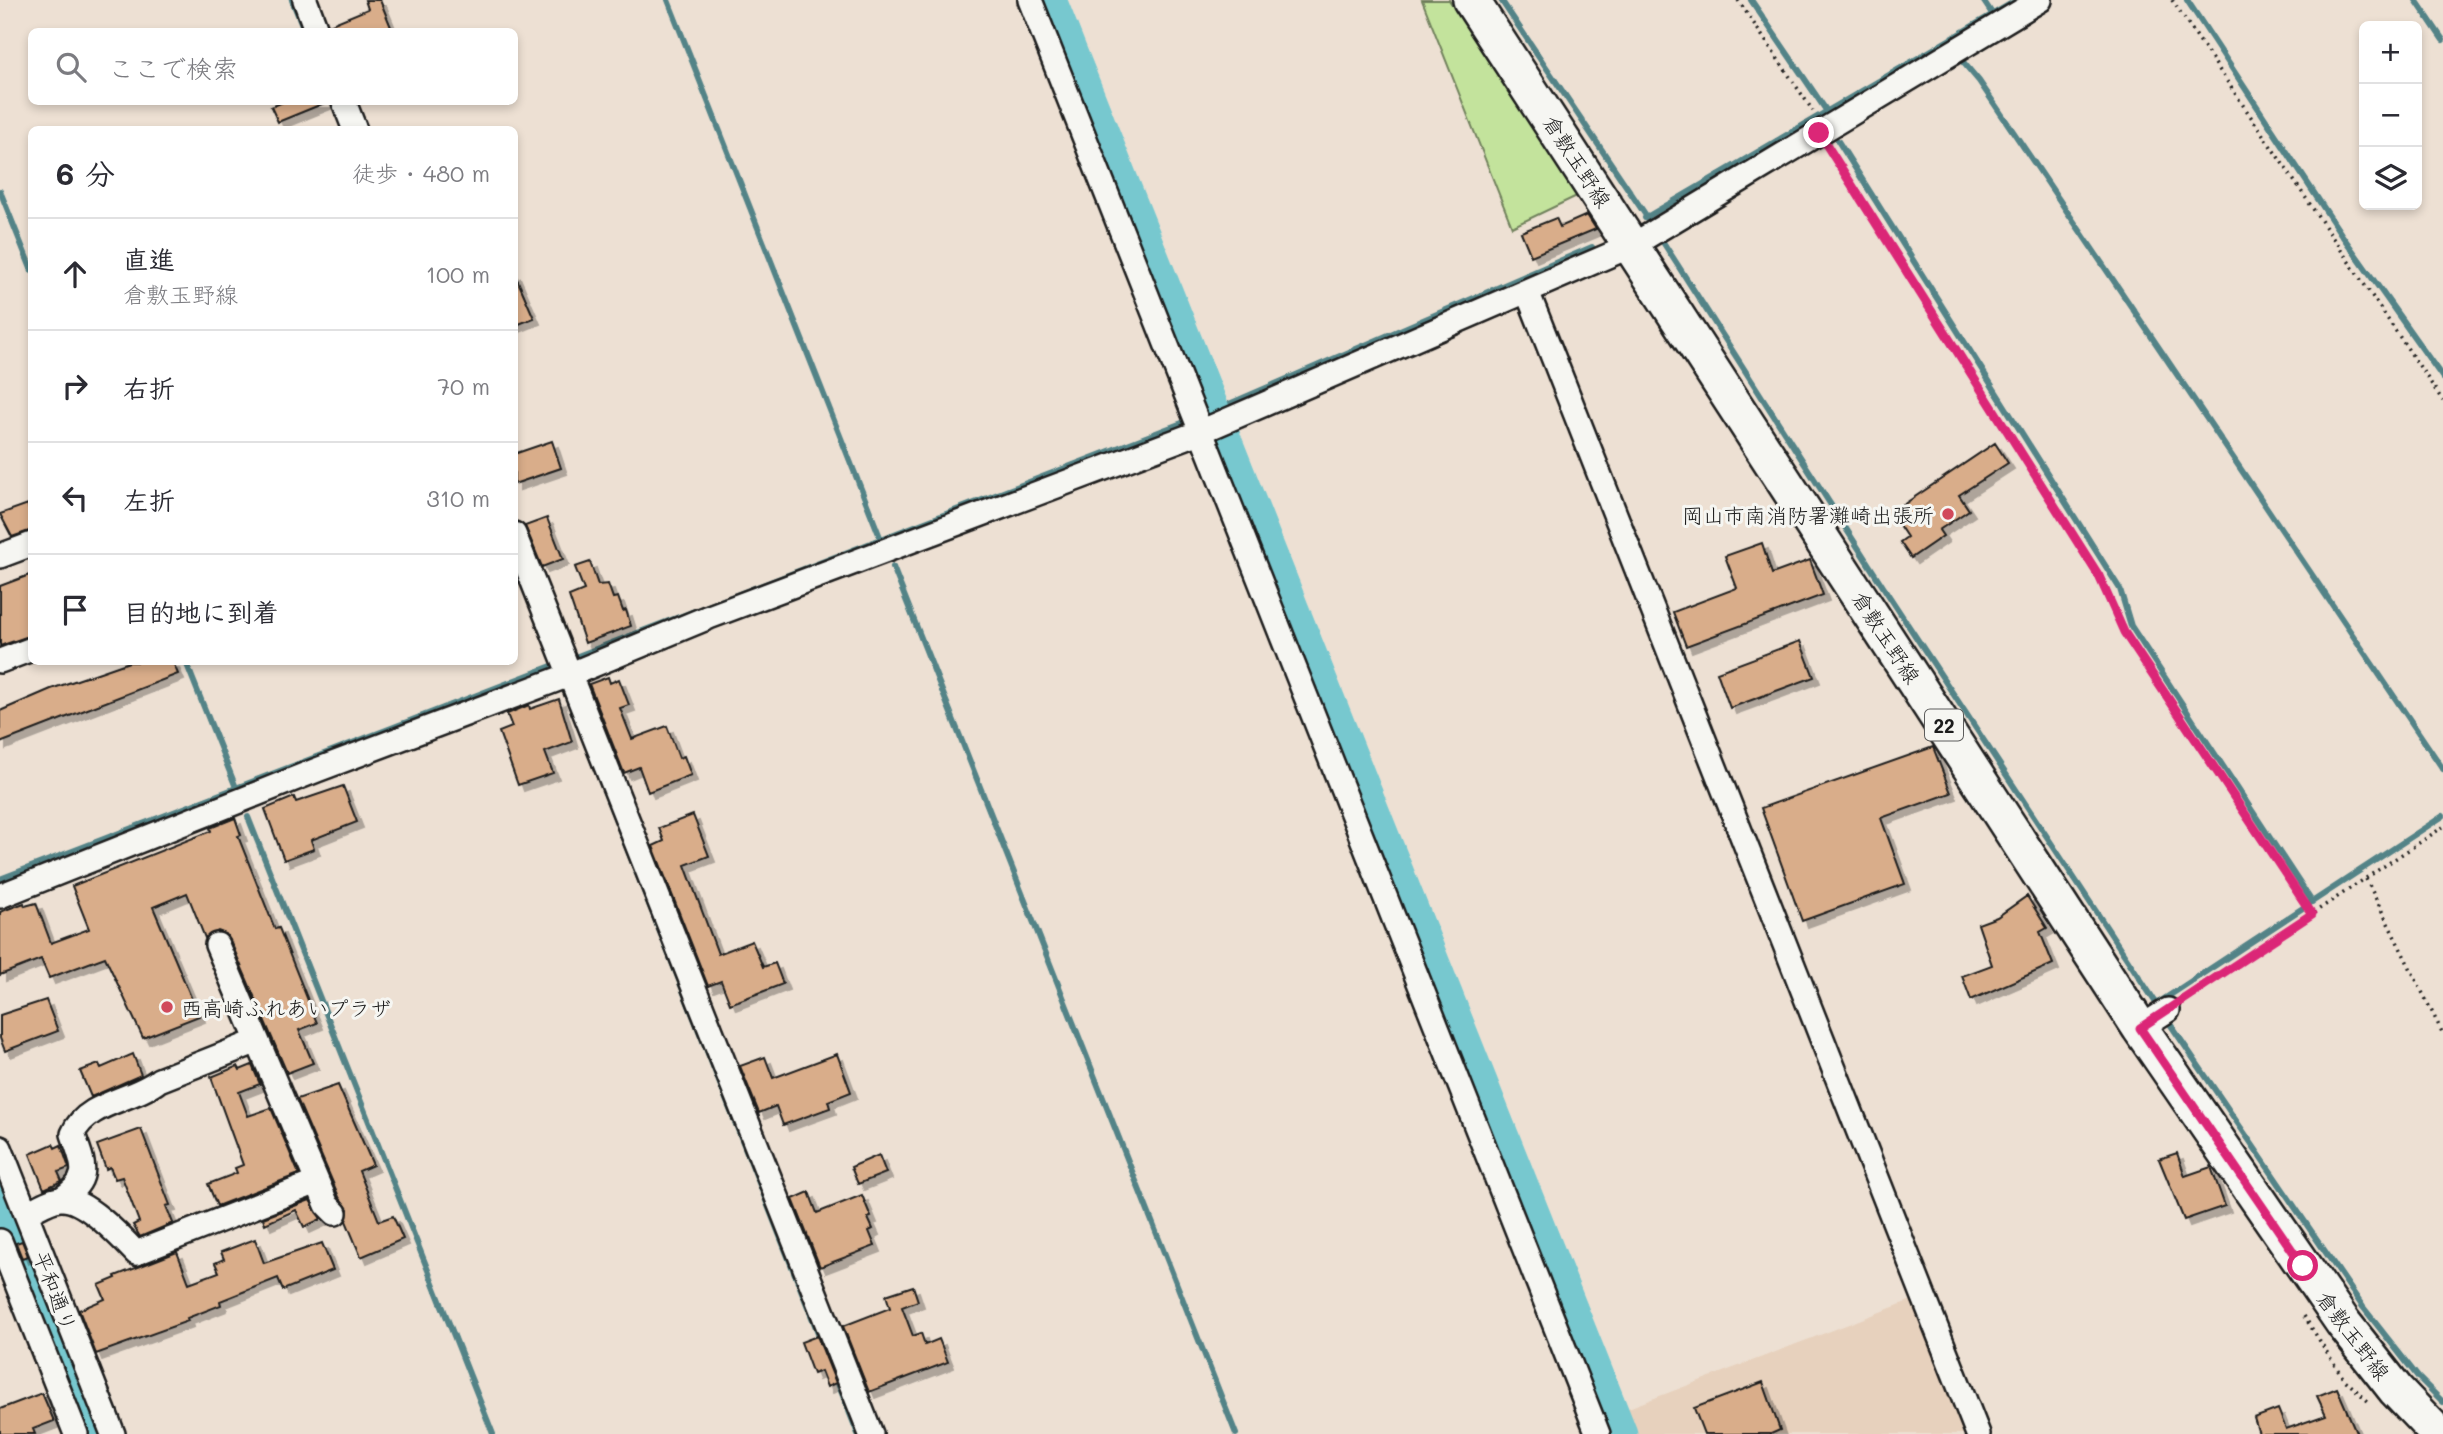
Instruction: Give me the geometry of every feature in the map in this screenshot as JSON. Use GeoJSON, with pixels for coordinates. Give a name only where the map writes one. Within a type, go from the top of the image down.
{"type":"FeatureCollection","features":[{"type":"Feature","properties":{"kind":"main road","name":"倉敷玉野線"},"geometry":{"type":"LineString","coordinates":[[1471,0],[1649,236],[2155,1018],[2344,1324],[2426,1431]]}},
{"type":"Feature","properties":{"kind":"street"},"geometry":{"type":"LineString","coordinates":[[305,0],[316,28]]}},
{"type":"Feature","properties":{"kind":"street"},"geometry":{"type":"LineString","coordinates":[[1030,0],[1598,1434]]}},
{"type":"Feature","properties":{"kind":"street"},"geometry":{"type":"LineString","coordinates":[[0,896],[563,671],[709,617],[1200,424],[1231,418],[1527,291],[1649,236],[1817,124],[2040,0]]}},
{"type":"Feature","properties":{"kind":"street"},"geometry":{"type":"LineString","coordinates":[[345,105],[353,126]]}},
{"type":"Feature","properties":{"kind":"street"},"geometry":{"type":"LineString","coordinates":[[1527,291],[1978,1434]]}},
{"type":"Feature","properties":{"kind":"street"},"geometry":{"type":"LineString","coordinates":[[518,545],[563,671],[871,1434]]}},
{"type":"Feature","properties":{"kind":"street"},"geometry":{"type":"LineString","coordinates":[[0,556],[28,546]]}},
{"type":"Feature","properties":{"kind":"street"},"geometry":{"type":"LineString","coordinates":[[0,661],[28,650]]}},
{"type":"Feature","properties":{"kind":"street"},"geometry":{"type":"LineString","coordinates":[[216,945],[327,1205],[335,1213]]}},
{"type":"Feature","properties":{"kind":"street"},"geometry":{"type":"LineString","coordinates":[[26,1213],[61,1199],[79,1185],[84,1165],[73,1134],[85,1119],[159,1080],[256,1042]]}},
{"type":"Feature","properties":{"kind":"street","name":"平和通り"},"geometry":{"type":"LineString","coordinates":[[0,1148],[113,1434]]}},
{"type":"Feature","properties":{"kind":"street"},"geometry":{"type":"LineString","coordinates":[[61,1199],[74,1202],[109,1224],[136,1253],[317,1182]]}},
{"type":"Feature","properties":{"kind":"street"},"geometry":{"type":"LineString","coordinates":[[0,1241],[76,1434]]}},
{"type":"Feature","properties":{"kind":"path"},"geometry":{"type":"LineString","coordinates":[[1738,0],[2099,576],[2124,632],[2311,912]]}},
{"type":"Feature","properties":{"kind":"path"},"geometry":{"type":"LineString","coordinates":[[2172,0],[2443,401]]}},
{"type":"Feature","properties":{"kind":"path"},"geometry":{"type":"LineString","coordinates":[[2155,1018],[2311,912],[2443,827]]}},
{"type":"Feature","properties":{"kind":"path"},"geometry":{"type":"LineString","coordinates":[[2366,878],[2443,1034]]}},
{"type":"Feature","properties":{"kind":"shaded area"},"geometry":{"type":"Polygon","coordinates":[[[1917,1298],[1971,1434],[1633,1434],[1623,1410],[1917,1298]]]}},
{"type":"Feature","properties":{"kind":"green space"},"geometry":{"type":"Polygon","coordinates":[[[1422,0],[1449,0],[1581,194],[1512,227],[1422,0]]]}},
{"type":"Feature","properties":{"kind":"building"},"geometry":{"type":"Polygon","coordinates":[[[365,0],[380,0],[391,28],[330,28],[329,25],[368,9],[365,0]]]}},
{"type":"Feature","properties":{"kind":"building"},"geometry":{"type":"Polygon","coordinates":[[[276,105],[320,105],[278,122],[271,107],[276,105]]]}},
{"type":"Feature","properties":{"kind":"building"},"geometry":{"type":"Polygon","coordinates":[[[1587,215],[1596,229],[1531,256],[1521,232],[1556,218],[1560,227],[1587,215]]]}},
{"type":"Feature","properties":{"kind":"building"},"geometry":{"type":"Polygon","coordinates":[[[518,281],[534,318],[518,324],[518,281]]]}},
{"type":"Feature","properties":{"kind":"building"},"geometry":{"type":"Polygon","coordinates":[[[552,441],[561,468],[518,483],[518,453],[552,441]]]}},
{"type":"Feature","properties":{"kind":"building"},"geometry":{"type":"Polygon","coordinates":[[[1995,443],[2008,463],[1959,495],[1969,510],[1939,530],[1943,536],[1911,558],[1900,542],[1907,537],[1891,513],[1995,443]]]}},
{"type":"Feature","properties":{"kind":"building"},"geometry":{"type":"Polygon","coordinates":[[[28,504],[28,531],[12,537],[0,514],[28,504]]]}},
{"type":"Feature","properties":{"kind":"building"},"geometry":{"type":"Polygon","coordinates":[[[547,518],[563,559],[542,567],[525,526],[547,518]]]}},
{"type":"Feature","properties":{"kind":"building"},"geometry":{"type":"Polygon","coordinates":[[[1762,543],[1772,574],[1810,560],[1823,595],[1686,646],[1673,612],[1737,588],[1725,556],[1762,543]]]}},
{"type":"Feature","properties":{"kind":"building"},"geometry":{"type":"Polygon","coordinates":[[[590,562],[598,585],[608,584],[613,598],[618,597],[623,611],[626,610],[631,626],[585,643],[569,596],[584,590],[575,567],[590,562]]]}},
{"type":"Feature","properties":{"kind":"building"},"geometry":{"type":"Polygon","coordinates":[[[28,576],[28,636],[0,646],[0,586],[28,576]]]}},
{"type":"Feature","properties":{"kind":"building"},"geometry":{"type":"Polygon","coordinates":[[[1800,641],[1814,677],[1730,708],[1717,672],[1800,641]]]}},
{"type":"Feature","properties":{"kind":"building"},"geometry":{"type":"Polygon","coordinates":[[[120,665],[174,665],[178,674],[0,743],[0,711],[51,689],[120,665]]]}},
{"type":"Feature","properties":{"kind":"building"},"geometry":{"type":"Polygon","coordinates":[[[608,677],[610,683],[619,679],[629,705],[620,708],[632,739],[667,726],[679,758],[684,756],[691,775],[648,792],[639,767],[624,773],[589,684],[608,677]]]}},
{"type":"Feature","properties":{"kind":"building"},"geometry":{"type":"Polygon","coordinates":[[[559,699],[572,742],[545,752],[553,773],[518,785],[499,732],[512,727],[507,714],[529,705],[530,709],[559,699]]]}},
{"type":"Feature","properties":{"kind":"building"},"geometry":{"type":"Polygon","coordinates":[[[1933,747],[1951,793],[1881,818],[1905,884],[1802,921],[1761,808],[1933,747]]]}},
{"type":"Feature","properties":{"kind":"building"},"geometry":{"type":"Polygon","coordinates":[[[343,786],[357,822],[311,840],[314,849],[284,860],[265,809],[294,797],[296,802],[343,786]]]}},
{"type":"Feature","properties":{"kind":"building"},"geometry":{"type":"Polygon","coordinates":[[[693,815],[709,856],[685,865],[718,954],[752,941],[763,967],[775,963],[783,984],[730,1004],[721,981],[708,986],[653,846],[664,841],[659,828],[693,815]]]}},
{"type":"Feature","properties":{"kind":"building"},"geometry":{"type":"Polygon","coordinates":[[[235,818],[241,835],[238,836],[275,929],[279,928],[317,1023],[299,1030],[313,1063],[287,1073],[230,940],[226,934],[218,931],[205,938],[187,893],[153,907],[199,1016],[143,1038],[105,957],[49,978],[41,959],[0,975],[0,912],[24,903],[25,906],[36,903],[51,943],[89,929],[72,886],[211,831],[210,828],[235,818]]]}},
{"type":"Feature","properties":{"kind":"building"},"geometry":{"type":"Polygon","coordinates":[[[2027,896],[2047,928],[2040,932],[2053,964],[1971,1000],[1962,976],[1992,965],[1978,924],[1997,917],[2027,896]]]}},
{"type":"Feature","properties":{"kind":"building"},"geometry":{"type":"Polygon","coordinates":[[[46,1000],[58,1031],[5,1051],[0,1038],[0,1015],[46,1000]]]}},
{"type":"Feature","properties":{"kind":"building"},"geometry":{"type":"Polygon","coordinates":[[[133,1054],[141,1075],[91,1097],[80,1071],[99,1064],[101,1068],[133,1054]]]}},
{"type":"Feature","properties":{"kind":"building"},"geometry":{"type":"Polygon","coordinates":[[[837,1054],[851,1092],[828,1101],[830,1108],[783,1125],[776,1106],[759,1113],[740,1066],[765,1057],[773,1078],[837,1054]]]}},
{"type":"Feature","properties":{"kind":"building"},"geometry":{"type":"Polygon","coordinates":[[[252,1065],[260,1084],[239,1092],[248,1116],[271,1108],[299,1174],[217,1206],[208,1184],[237,1173],[235,1168],[243,1165],[211,1077],[238,1066],[240,1070],[252,1065]]]}},
{"type":"Feature","properties":{"kind":"building"},"geometry":{"type":"Polygon","coordinates":[[[338,1085],[373,1165],[359,1171],[379,1221],[393,1216],[403,1239],[361,1257],[346,1221],[348,1209],[339,1197],[297,1099],[338,1085]]]}},
{"type":"Feature","properties":{"kind":"building"},"geometry":{"type":"Polygon","coordinates":[[[141,1129],[170,1205],[166,1206],[173,1223],[140,1237],[133,1225],[139,1222],[122,1177],[115,1179],[110,1167],[106,1169],[97,1145],[141,1129]]]}},
{"type":"Feature","properties":{"kind":"building"},"geometry":{"type":"Polygon","coordinates":[[[53,1144],[55,1148],[61,1145],[69,1168],[58,1172],[62,1181],[44,1189],[30,1154],[53,1144]]]}},
{"type":"Feature","properties":{"kind":"building"},"geometry":{"type":"Polygon","coordinates":[[[2177,1153],[2185,1176],[2211,1167],[2225,1206],[2184,1220],[2159,1159],[2177,1153]]]}},
{"type":"Feature","properties":{"kind":"building"},"geometry":{"type":"Polygon","coordinates":[[[879,1155],[886,1173],[858,1184],[851,1167],[879,1155]]]}},
{"type":"Feature","properties":{"kind":"building"},"geometry":{"type":"Polygon","coordinates":[[[809,1192],[817,1213],[862,1195],[871,1217],[868,1218],[873,1229],[869,1231],[875,1246],[820,1267],[793,1199],[809,1192]]]}},
{"type":"Feature","properties":{"kind":"building"},"geometry":{"type":"Polygon","coordinates":[[[310,1200],[321,1219],[304,1227],[296,1210],[265,1224],[263,1218],[310,1200]]]}},
{"type":"Feature","properties":{"kind":"building"},"geometry":{"type":"Polygon","coordinates":[[[255,1239],[264,1263],[322,1243],[333,1270],[283,1290],[278,1278],[220,1301],[221,1305],[187,1318],[188,1321],[96,1354],[79,1310],[105,1299],[99,1285],[177,1252],[189,1283],[219,1272],[215,1263],[224,1259],[221,1252],[255,1239]]]}},
{"type":"Feature","properties":{"kind":"building"},"geometry":{"type":"Polygon","coordinates":[[[22,1241],[28,1256],[22,1258],[16,1243],[22,1241]]]}},
{"type":"Feature","properties":{"kind":"building"},"geometry":{"type":"Polygon","coordinates":[[[913,1286],[918,1301],[902,1307],[913,1336],[921,1333],[925,1345],[939,1339],[948,1362],[869,1392],[843,1326],[890,1308],[886,1295],[913,1286]]]}},
{"type":"Feature","properties":{"kind":"building"},"geometry":{"type":"Polygon","coordinates":[[[817,1336],[836,1383],[827,1387],[821,1371],[813,1374],[801,1342],[817,1336]]]}},
{"type":"Feature","properties":{"kind":"building"},"geometry":{"type":"Polygon","coordinates":[[[1763,1382],[1780,1430],[1771,1434],[1704,1434],[1694,1408],[1763,1382]]]}},
{"type":"Feature","properties":{"kind":"building"},"geometry":{"type":"Polygon","coordinates":[[[2337,1388],[2357,1434],[2259,1434],[2254,1418],[2278,1409],[2286,1429],[2326,1415],[2317,1396],[2337,1388]]]}},
{"type":"Feature","properties":{"kind":"building"},"geometry":{"type":"Polygon","coordinates":[[[42,1393],[54,1421],[33,1429],[35,1434],[0,1434],[0,1409],[42,1393]]]}},
{"type":"Feature","properties":{"kind":"waterway"},"geometry":{"type":"LineString","coordinates":[[292,0],[303,28]]}},
{"type":"Feature","properties":{"kind":"waterway"},"geometry":{"type":"LineString","coordinates":[[668,0],[882,542]]}},
{"type":"Feature","properties":{"kind":"waterway"},"geometry":{"type":"LineString","coordinates":[[1049,0],[1620,1434]]}},
{"type":"Feature","properties":{"kind":"waterway"},"geometry":{"type":"LineString","coordinates":[[1501,0],[1647,217],[1889,596],[2160,1009]]}},
{"type":"Feature","properties":{"kind":"waterway"},"geometry":{"type":"LineString","coordinates":[[1751,0],[1828,113]]}},
{"type":"Feature","properties":{"kind":"waterway"},"geometry":{"type":"LineString","coordinates":[[1983,0],[1993,15]]}},
{"type":"Feature","properties":{"kind":"waterway"},"geometry":{"type":"LineString","coordinates":[[1645,218],[2017,0]]}},
{"type":"Feature","properties":{"kind":"waterway"},"geometry":{"type":"LineString","coordinates":[[2187,0],[2341,234],[2443,378]]}},
{"type":"Feature","properties":{"kind":"waterway"},"geometry":{"type":"LineString","coordinates":[[2416,0],[2443,40]]}},
{"type":"Feature","properties":{"kind":"waterway"},"geometry":{"type":"LineString","coordinates":[[1963,62],[1979,81],[2443,769]]}},
{"type":"Feature","properties":{"kind":"waterway"},"geometry":{"type":"LineString","coordinates":[[1838,141],[2120,589],[2131,626],[2312,902]]}},
{"type":"Feature","properties":{"kind":"waterway"},"geometry":{"type":"LineString","coordinates":[[0,191],[28,261]]}},
{"type":"Feature","properties":{"kind":"waterway"},"geometry":{"type":"LineString","coordinates":[[0,879],[1213,411],[1592,247]]}},
{"type":"Feature","properties":{"kind":"waterway"},"geometry":{"type":"LineString","coordinates":[[893,567],[1236,1434]]}},
{"type":"Feature","properties":{"kind":"waterway"},"geometry":{"type":"LineString","coordinates":[[187,665],[235,785]]}},
{"type":"Feature","properties":{"kind":"waterway"},"geometry":{"type":"LineString","coordinates":[[565,691],[858,1434]]}},
{"type":"Feature","properties":{"kind":"waterway"},"geometry":{"type":"LineString","coordinates":[[2158,1003],[2443,816]]}},
{"type":"Feature","properties":{"kind":"waterway"},"geometry":{"type":"LineString","coordinates":[[248,817],[493,1434]]}},
{"type":"Feature","properties":{"kind":"waterway"},"geometry":{"type":"LineString","coordinates":[[2166,1018],[2363,1307],[2418,1377],[2443,1402]]}},
{"type":"Feature","properties":{"kind":"waterway"},"geometry":{"type":"LineString","coordinates":[[0,1194],[95,1434]]}},
{"type":"Feature","properties":{"kind":"place","name":"岡山市南消防署灘崎出張所"},"geometry":{"type":"Point","coordinates":[1948,514]}},
{"type":"Feature","properties":{"kind":"place","name":"西高崎ふれあいプラザ"},"geometry":{"type":"Point","coordinates":[167,1007]}},
{"type":"Feature","properties":{"kind":"route"},"geometry":{"type":"LineString","coordinates":[[1819,133],[2099,576],[2124,632],[2312,914],[2140,1028],[2303,1266]]}}]}
